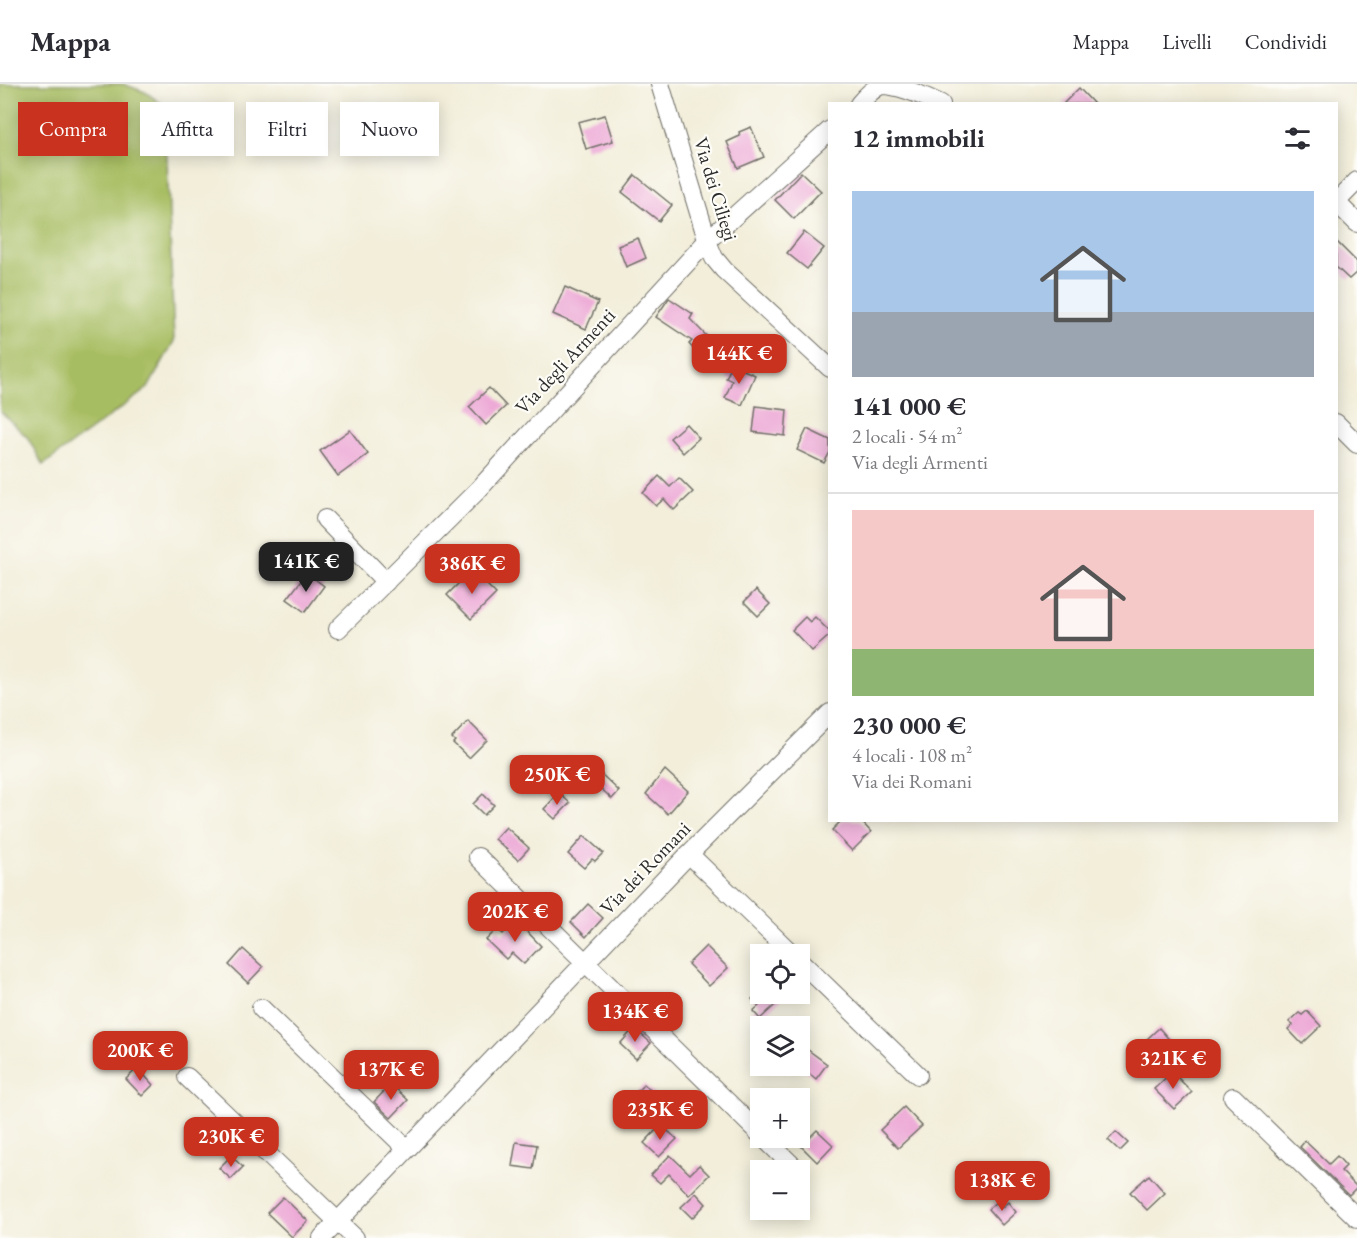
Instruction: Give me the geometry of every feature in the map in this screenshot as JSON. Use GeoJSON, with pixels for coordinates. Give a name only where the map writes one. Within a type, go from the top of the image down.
{"type":"FeatureCollection","features":[{"type":"Feature","properties":{"kind":"street","name":"Via dei Ciliegi"},"geometry":{"type":"LineString","coordinates":[[660,84],[714,258],[724,270],[828,366]]}},
{"type":"Feature","properties":{"kind":"street"},"geometry":{"type":"LineString","coordinates":[[861,102],[876,88],[891,84],[935,102]]}},
{"type":"Feature","properties":{"kind":"street","name":"Via degli Armenti"},"geometry":{"type":"LineString","coordinates":[[338,629],[483,484],[707,241],[828,132]]}},
{"type":"Feature","properties":{"kind":"street"},"geometry":{"type":"LineString","coordinates":[[1338,200],[1357,181]]}},
{"type":"Feature","properties":{"kind":"street"},"geometry":{"type":"LineString","coordinates":[[1338,204],[1357,222]]}},
{"type":"Feature","properties":{"kind":"street"},"geometry":{"type":"LineString","coordinates":[[1338,425],[1357,444]]}},
{"type":"Feature","properties":{"kind":"street"},"geometry":{"type":"LineString","coordinates":[[325,519],[386,582]]}},
{"type":"Feature","properties":{"kind":"street","name":"Via dei Romani"},"geometry":{"type":"LineString","coordinates":[[322,1238],[689,854],[828,715]]}},
{"type":"Feature","properties":{"kind":"street"},"geometry":{"type":"LineString","coordinates":[[689,854],[782,944]]}},
{"type":"Feature","properties":{"kind":"street"},"geometry":{"type":"LineString","coordinates":[[478,857],[750,1124]]}},
{"type":"Feature","properties":{"kind":"street"},"geometry":{"type":"LineString","coordinates":[[810,971],[918,1075]]}},
{"type":"Feature","properties":{"kind":"street"},"geometry":{"type":"LineString","coordinates":[[261,1008],[407,1149]]}},
{"type":"Feature","properties":{"kind":"street"},"geometry":{"type":"LineString","coordinates":[[188,1077],[355,1238]]}},
{"type":"Feature","properties":{"kind":"street"},"geometry":{"type":"LineString","coordinates":[[1233,1097],[1357,1218]]}},
{"type":"Feature","properties":{"kind":"street"},"geometry":{"type":"LineString","coordinates":[[774,1148],[787,1160]]}},
{"type":"Feature","properties":{"kind":"green space"},"geometry":{"type":"Polygon","coordinates":[[[0,84],[123,84],[145,92],[159,102],[140,102],[140,156],[167,156],[174,341],[148,388],[43,465],[28,438],[0,411],[0,84]]]}},
{"type":"Feature","properties":{"kind":"building"},"geometry":{"type":"Polygon","coordinates":[[[1079,88],[1092,102],[1065,102],[1079,88]]]}},
{"type":"Feature","properties":{"kind":"building"},"geometry":{"type":"Polygon","coordinates":[[[605,115],[613,141],[586,149],[578,122],[605,115]]]}},
{"type":"Feature","properties":{"kind":"building"},"geometry":{"type":"Polygon","coordinates":[[[751,127],[764,157],[738,168],[727,142],[740,136],[739,132],[751,127]]]}},
{"type":"Feature","properties":{"kind":"building"},"geometry":{"type":"Polygon","coordinates":[[[801,172],[821,191],[794,219],[775,200],[801,172]]]}},
{"type":"Feature","properties":{"kind":"building"},"geometry":{"type":"Polygon","coordinates":[[[635,175],[672,205],[659,221],[622,192],[635,175]]]}},
{"type":"Feature","properties":{"kind":"building"},"geometry":{"type":"Polygon","coordinates":[[[804,232],[824,248],[807,269],[787,253],[804,232]]]}},
{"type":"Feature","properties":{"kind":"building"},"geometry":{"type":"Polygon","coordinates":[[[638,238],[646,258],[626,267],[618,246],[638,238]]]}},
{"type":"Feature","properties":{"kind":"building"},"geometry":{"type":"Polygon","coordinates":[[[1338,243],[1357,262],[1357,272],[1349,279],[1338,269],[1338,243]]]}},
{"type":"Feature","properties":{"kind":"building"},"geometry":{"type":"Polygon","coordinates":[[[565,287],[598,302],[586,329],[553,314],[565,287]]]}},
{"type":"Feature","properties":{"kind":"building"},"geometry":{"type":"Polygon","coordinates":[[[669,298],[693,314],[690,319],[724,354],[706,371],[697,363],[702,358],[689,344],[692,341],[656,317],[669,298]]]}},
{"type":"Feature","properties":{"kind":"building"},"geometry":{"type":"Polygon","coordinates":[[[732,365],[755,375],[742,405],[725,398],[732,381],[726,378],[732,365]]]}},
{"type":"Feature","properties":{"kind":"building"},"geometry":{"type":"Polygon","coordinates":[[[489,388],[506,406],[486,425],[469,407],[489,388]]]}},
{"type":"Feature","properties":{"kind":"building"},"geometry":{"type":"Polygon","coordinates":[[[756,406],[787,410],[785,436],[753,432],[756,406]]]}},
{"type":"Feature","properties":{"kind":"building"},"geometry":{"type":"Polygon","coordinates":[[[686,424],[699,438],[683,453],[670,438],[686,424]]]}},
{"type":"Feature","properties":{"kind":"building"},"geometry":{"type":"Polygon","coordinates":[[[807,429],[828,439],[828,456],[824,463],[797,450],[807,429]]]}},
{"type":"Feature","properties":{"kind":"building"},"geometry":{"type":"Polygon","coordinates":[[[350,430],[368,454],[338,476],[320,451],[350,430]]]}},
{"type":"Feature","properties":{"kind":"building"},"geometry":{"type":"Polygon","coordinates":[[[659,476],[670,487],[679,478],[693,492],[674,510],[664,499],[656,506],[643,493],[659,476]]]}},
{"type":"Feature","properties":{"kind":"building"},"geometry":{"type":"Polygon","coordinates":[[[472,570],[496,594],[471,619],[447,595],[472,570]]]}},
{"type":"Feature","properties":{"kind":"building"},"geometry":{"type":"Polygon","coordinates":[[[307,573],[324,586],[305,612],[287,599],[307,573]]]}},
{"type":"Feature","properties":{"kind":"building"},"geometry":{"type":"Polygon","coordinates":[[[756,590],[770,604],[758,616],[744,602],[756,590]]]}},
{"type":"Feature","properties":{"kind":"building"},"geometry":{"type":"Polygon","coordinates":[[[805,617],[810,622],[815,617],[828,630],[828,637],[812,651],[792,630],[805,617]]]}},
{"type":"Feature","properties":{"kind":"building"},"geometry":{"type":"Polygon","coordinates":[[[468,721],[487,740],[469,758],[453,743],[455,741],[452,738],[468,721]]]}},
{"type":"Feature","properties":{"kind":"building"},"geometry":{"type":"Polygon","coordinates":[[[596,769],[619,791],[612,799],[589,777],[596,769]]]}},
{"type":"Feature","properties":{"kind":"building"},"geometry":{"type":"Polygon","coordinates":[[[665,770],[688,791],[668,814],[646,794],[665,770]]]}},
{"type":"Feature","properties":{"kind":"building"},"geometry":{"type":"Polygon","coordinates":[[[559,793],[570,803],[555,819],[544,809],[559,793]]]}},
{"type":"Feature","properties":{"kind":"building"},"geometry":{"type":"Polygon","coordinates":[[[483,794],[494,805],[484,815],[473,804],[483,794]]]}},
{"type":"Feature","properties":{"kind":"building"},"geometry":{"type":"Polygon","coordinates":[[[840,822],[862,822],[871,832],[852,851],[832,830],[840,822]]]}},
{"type":"Feature","properties":{"kind":"building"},"geometry":{"type":"Polygon","coordinates":[[[506,827],[529,848],[518,860],[495,839],[506,827]]]}},
{"type":"Feature","properties":{"kind":"building"},"geometry":{"type":"Polygon","coordinates":[[[584,836],[603,853],[595,861],[592,859],[584,868],[568,854],[584,836]]]}},
{"type":"Feature","properties":{"kind":"building"},"geometry":{"type":"Polygon","coordinates":[[[588,904],[603,918],[586,937],[571,922],[588,904]]]}},
{"type":"Feature","properties":{"kind":"building"},"geometry":{"type":"Polygon","coordinates":[[[516,920],[541,946],[524,964],[512,953],[506,959],[486,940],[497,929],[503,934],[516,920]]]}},
{"type":"Feature","properties":{"kind":"building"},"geometry":{"type":"Polygon","coordinates":[[[706,946],[728,968],[709,986],[688,964],[706,946]]]}},
{"type":"Feature","properties":{"kind":"building"},"geometry":{"type":"Polygon","coordinates":[[[243,949],[263,967],[248,983],[229,965],[243,949]]]}},
{"type":"Feature","properties":{"kind":"building"},"geometry":{"type":"Polygon","coordinates":[[[757,1004],[776,1004],[763,1016],[757,1016],[753,1011],[759,1006],[757,1004]]]}},
{"type":"Feature","properties":{"kind":"building"},"geometry":{"type":"Polygon","coordinates":[[[1307,1011],[1321,1026],[1302,1044],[1288,1029],[1293,1025],[1289,1022],[1299,1013],[1302,1015],[1307,1011]]]}},
{"type":"Feature","properties":{"kind":"building"},"geometry":{"type":"Polygon","coordinates":[[[634,1028],[651,1043],[636,1059],[620,1044],[634,1028]]]}},
{"type":"Feature","properties":{"kind":"building"},"geometry":{"type":"Polygon","coordinates":[[[1159,1028],[1174,1045],[1164,1054],[1162,1051],[1157,1056],[1148,1046],[1151,1043],[1147,1039],[1159,1028]]]}},
{"type":"Feature","properties":{"kind":"building"},"geometry":{"type":"Polygon","coordinates":[[[810,1051],[827,1064],[816,1079],[810,1074],[810,1051]]]}},
{"type":"Feature","properties":{"kind":"building"},"geometry":{"type":"Polygon","coordinates":[[[138,1068],[153,1085],[142,1096],[126,1079],[138,1068]]]}},
{"type":"Feature","properties":{"kind":"building"},"geometry":{"type":"Polygon","coordinates":[[[1172,1072],[1192,1092],[1174,1109],[1154,1089],[1172,1072]]]}},
{"type":"Feature","properties":{"kind":"building"},"geometry":{"type":"Polygon","coordinates":[[[391,1084],[408,1100],[391,1118],[374,1102],[391,1084]]]}},
{"type":"Feature","properties":{"kind":"building"},"geometry":{"type":"Polygon","coordinates":[[[644,1084],[658,1098],[639,1118],[625,1104],[644,1084]]]}},
{"type":"Feature","properties":{"kind":"building"},"geometry":{"type":"Polygon","coordinates":[[[904,1107],[922,1126],[898,1148],[880,1130],[904,1107]]]}},
{"type":"Feature","properties":{"kind":"building"},"geometry":{"type":"Polygon","coordinates":[[[218,1123],[229,1134],[218,1144],[207,1133],[218,1123]]]}},
{"type":"Feature","properties":{"kind":"building"},"geometry":{"type":"Polygon","coordinates":[[[661,1125],[677,1139],[659,1157],[644,1143],[661,1125]]]}},
{"type":"Feature","properties":{"kind":"building"},"geometry":{"type":"Polygon","coordinates":[[[817,1130],[833,1145],[817,1162],[803,1148],[810,1148],[810,1137],[817,1130]]]}},
{"type":"Feature","properties":{"kind":"building"},"geometry":{"type":"Polygon","coordinates":[[[1116,1132],[1128,1143],[1120,1151],[1108,1140],[1116,1132]]]}},
{"type":"Feature","properties":{"kind":"building"},"geometry":{"type":"Polygon","coordinates":[[[1305,1141],[1329,1164],[1337,1156],[1346,1166],[1341,1171],[1357,1187],[1349,1195],[1300,1147],[1305,1141]]]}},
{"type":"Feature","properties":{"kind":"building"},"geometry":{"type":"Polygon","coordinates":[[[516,1142],[537,1145],[533,1169],[512,1166],[516,1142]]]}},
{"type":"Feature","properties":{"kind":"building"},"geometry":{"type":"Polygon","coordinates":[[[670,1155],[690,1174],[699,1165],[709,1175],[689,1195],[669,1174],[660,1183],[651,1175],[670,1155]]]}},
{"type":"Feature","properties":{"kind":"building"},"geometry":{"type":"Polygon","coordinates":[[[231,1156],[243,1167],[231,1179],[219,1168],[231,1156]]]}},
{"type":"Feature","properties":{"kind":"building"},"geometry":{"type":"Polygon","coordinates":[[[1149,1175],[1165,1193],[1147,1210],[1130,1192],[1149,1175]]]}},
{"type":"Feature","properties":{"kind":"building"},"geometry":{"type":"Polygon","coordinates":[[[696,1193],[706,1204],[692,1218],[681,1207],[696,1193]]]}},
{"type":"Feature","properties":{"kind":"building"},"geometry":{"type":"Polygon","coordinates":[[[283,1197],[308,1221],[292,1237],[267,1213],[283,1197]]]}},
{"type":"Feature","properties":{"kind":"building"},"geometry":{"type":"Polygon","coordinates":[[[996,1202],[1001,1208],[1008,1202],[1016,1212],[1002,1225],[988,1209],[996,1202]]]}}]}
